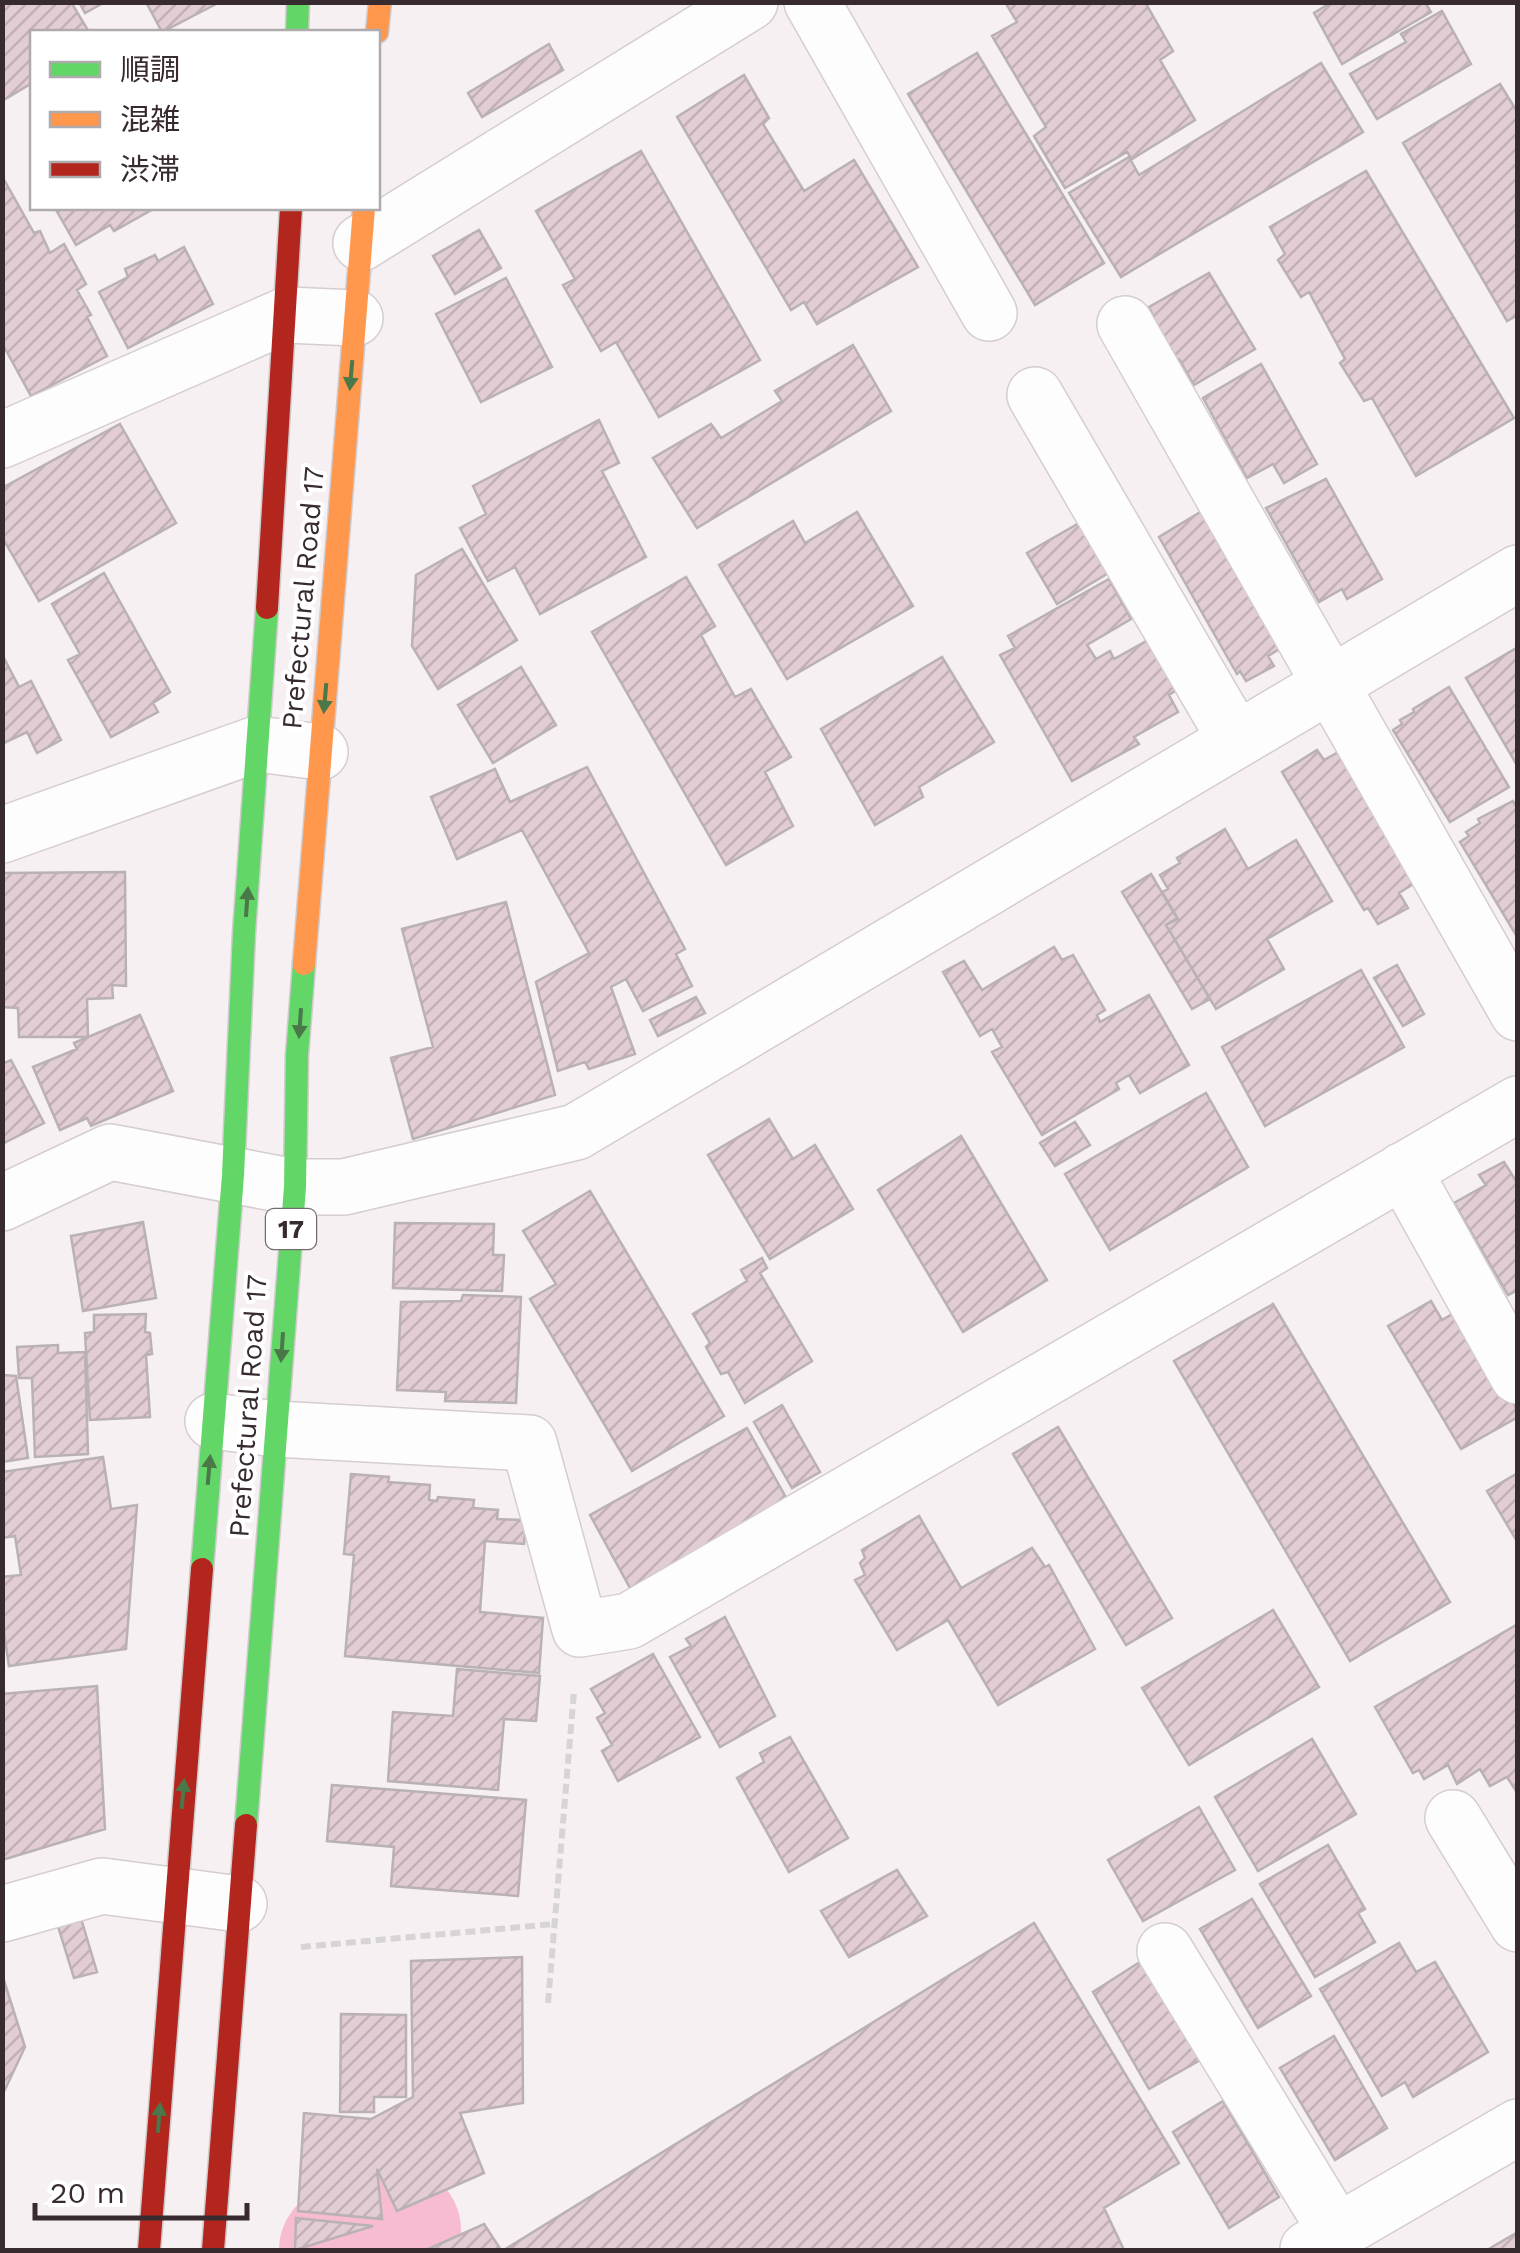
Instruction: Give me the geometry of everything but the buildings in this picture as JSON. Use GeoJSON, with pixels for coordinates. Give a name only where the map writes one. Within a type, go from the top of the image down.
{"type":"FeatureCollection","features":[{"type":"Feature","properties":{"kind":"main road"},"geometry":{"type":"LineString","coordinates":[[297,30],[298,2]]}},
{"type":"Feature","properties":{"kind":"main road"},"geometry":{"type":"LineString","coordinates":[[377,30],[380,2]]}},
{"type":"Feature","properties":{"kind":"main road","name":"Prefectural Road 17"},"geometry":{"type":"LineString","coordinates":[[149,2250],[233,1175],[236,1055],[291,210]]}},
{"type":"Feature","properties":{"kind":"main road","name":"Prefectural Road 17"},"geometry":{"type":"LineString","coordinates":[[212,2250],[294,1188],[298,1055],[362,225]]}},
{"type":"Feature","properties":{"kind":"street"},"geometry":{"type":"LineString","coordinates":[[362,225],[750,2]]}},
{"type":"Feature","properties":{"kind":"street"},"geometry":{"type":"LineString","coordinates":[[812,2],[989,313]]}},
{"type":"Feature","properties":{"kind":"street"},"geometry":{"type":"LineString","coordinates":[[2,440],[287,315],[355,318]]}},
{"type":"Feature","properties":{"kind":"street"},"geometry":{"type":"LineString","coordinates":[[1126,324],[1518,1013]]}},
{"type":"Feature","properties":{"kind":"street"},"geometry":{"type":"LineString","coordinates":[[1035,395],[1235,738]]}},
{"type":"Feature","properties":{"kind":"street"},"geometry":{"type":"LineString","coordinates":[[2,1202],[110,1152],[294,1188],[344,1187],[576,1132],[1518,573]]}},
{"type":"Feature","properties":{"kind":"street"},"geometry":{"type":"LineString","coordinates":[[2,834],[257,744],[320,752]]}},
{"type":"Feature","properties":{"kind":"street"},"geometry":{"type":"LineString","coordinates":[[213,1421],[530,1444],[580,1630],[629,1621],[1518,1104]]}},
{"type":"Feature","properties":{"kind":"street"},"geometry":{"type":"LineString","coordinates":[[1403,1170],[1518,1376]]}},
{"type":"Feature","properties":{"kind":"street"},"geometry":{"type":"LineString","coordinates":[[1453,1818],[1518,1924]]}},
{"type":"Feature","properties":{"kind":"street"},"geometry":{"type":"LineString","coordinates":[[2,1914],[102,1886],[175,1896],[238,1928]]}},
{"type":"Feature","properties":{"kind":"street"},"geometry":{"type":"LineString","coordinates":[[1165,1951],[1321,2241],[1518,2126]]}},
{"type":"Feature","properties":{"kind":"path"},"geometry":{"type":"LineString","coordinates":[[548,2004],[580,1630]]}},
{"type":"Feature","properties":{"kind":"path"},"geometry":{"type":"LineString","coordinates":[[238,1928],[554,1924]]}},
{"type":"Feature","properties":{"kind":"waterway"},"geometry":{"type":"LineString","coordinates":[[343,2250],[397,2230]]}},
{"type":"Feature","properties":{"kind":"traffic: fast"},"geometry":{"type":"LineString","coordinates":[[297,30],[298,2]]}},
{"type":"Feature","properties":{"kind":"traffic: fast"},"geometry":{"type":"LineString","coordinates":[[202,1569],[233,1175],[244,933],[267,608]]}},
{"type":"Feature","properties":{"kind":"traffic: fast"},"geometry":{"type":"LineString","coordinates":[[246,1825],[295,1187],[297,1055],[304,964]]}},
{"type":"Feature","properties":{"kind":"traffic: slow"},"geometry":{"type":"LineString","coordinates":[[377,30],[380,2]]}},
{"type":"Feature","properties":{"kind":"traffic: slow"},"geometry":{"type":"LineString","coordinates":[[304,964],[364,210]]}},
{"type":"Feature","properties":{"kind":"traffic: jam"},"geometry":{"type":"LineString","coordinates":[[267,608],[291,210]]}},
{"type":"Feature","properties":{"kind":"traffic: jam"},"geometry":{"type":"LineString","coordinates":[[149,2250],[202,1569]]}},
{"type":"Feature","properties":{"kind":"traffic: jam"},"geometry":{"type":"LineString","coordinates":[[213,2250],[246,1825]]}}]}
